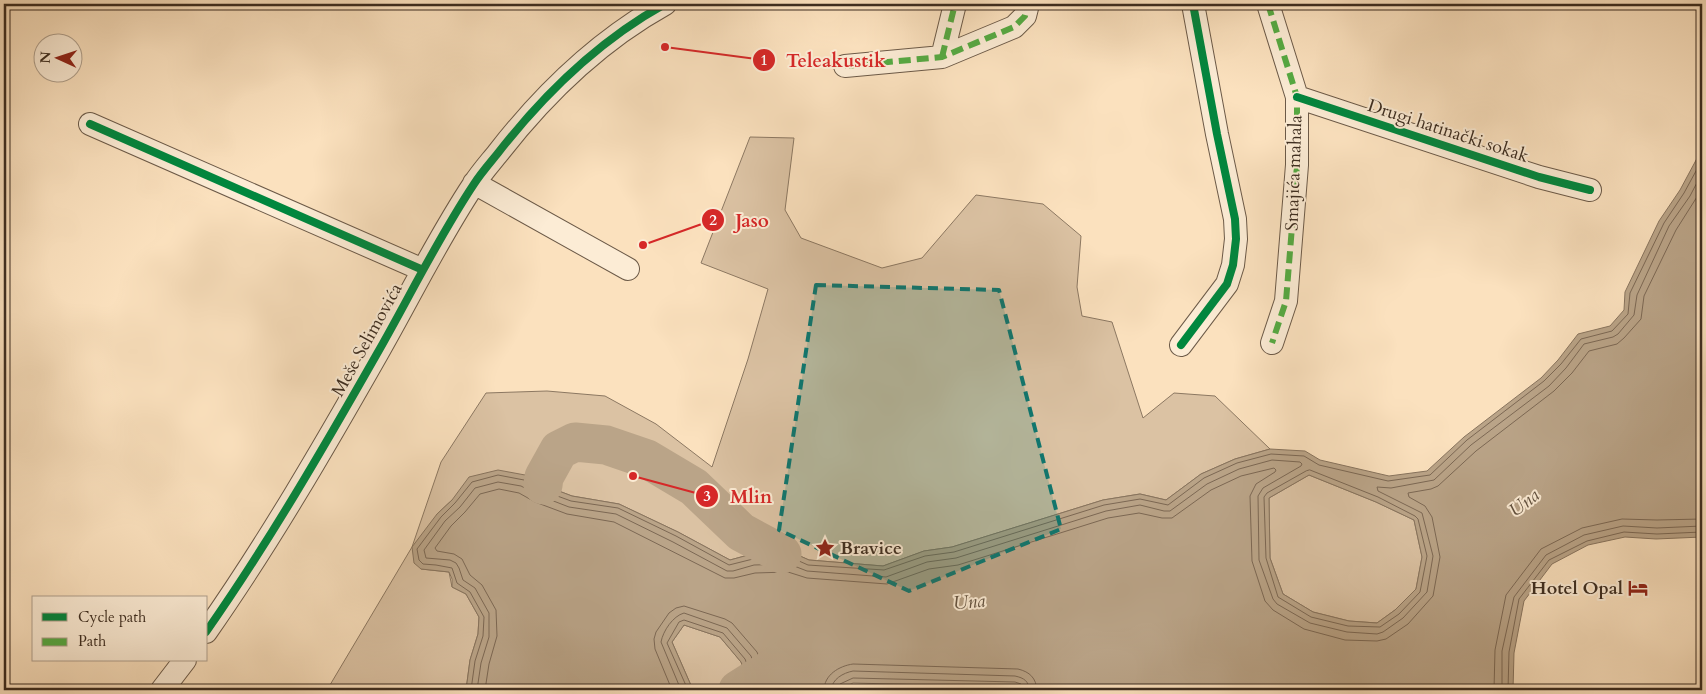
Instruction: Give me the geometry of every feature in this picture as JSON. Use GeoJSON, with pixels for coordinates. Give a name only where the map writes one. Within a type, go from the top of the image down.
{"type":"FeatureCollection","features":[{"type":"Feature","properties":{"kind":"street","name":"Meše Selimovića"},"geometry":{"type":"LineString","coordinates":[[208,629],[242,580],[333,431],[380,350],[422,270],[474,183],[547,96],[599,47],[665,4]]}},
{"type":"Feature","properties":{"kind":"street"},"geometry":{"type":"LineString","coordinates":[[942,57],[955,4]]}},
{"type":"Feature","properties":{"kind":"street"},"geometry":{"type":"LineString","coordinates":[[845,66],[942,57],[1014,27],[1024,16],[1028,4]]}},
{"type":"Feature","properties":{"kind":"street"},"geometry":{"type":"LineString","coordinates":[[1181,345],[1227,284],[1233,265],[1235,219],[1193,4]]}},
{"type":"Feature","properties":{"kind":"street","name":"Smajića mahala"},"geometry":{"type":"LineString","coordinates":[[1268,4],[1297,97],[1297,165],[1286,301],[1272,343]]}},
{"type":"Feature","properties":{"kind":"street","name":"Drugi hatinački sokak"},"geometry":{"type":"LineString","coordinates":[[1297,97],[1539,177],[1590,190]]}},
{"type":"Feature","properties":{"kind":"street"},"geometry":{"type":"LineString","coordinates":[[90,124],[422,270]]}},
{"type":"Feature","properties":{"kind":"street"},"geometry":{"type":"LineString","coordinates":[[474,183],[628,269]]}},
{"type":"Feature","properties":{"kind":"street"},"geometry":{"type":"LineString","coordinates":[[162,690],[183,662]]}},
{"type":"Feature","properties":{"kind":"highlighted area"},"geometry":{"type":"Polygon","coordinates":[[[816,285],[999,290],[1061,529],[909,591],[779,530],[816,285]]]}},
{"type":"Feature","properties":{"kind":"shaded area"},"geometry":{"type":"Polygon","coordinates":[[[750,137],[794,138],[785,210],[801,238],[882,268],[922,258],[976,195],[1043,204],[1081,236],[1077,287],[1082,316],[1112,322],[1143,418],[1174,393],[1215,396],[1270,449],[1235,459],[1201,474],[1166,500],[1140,494],[1103,500],[952,547],[924,551],[883,566],[809,560],[791,552],[752,554],[730,560],[678,532],[619,504],[572,496],[543,485],[525,475],[452,500],[437,514],[421,569],[449,572],[452,587],[466,594],[479,617],[478,634],[470,660],[466,690],[327,690],[412,547],[441,462],[486,393],[547,391],[605,396],[656,424],[712,467],[748,359],[768,289],[701,263],[750,137]]]}},
{"type":"Feature","properties":{"kind":"shaded area"},"geometry":{"type":"Polygon","coordinates":[[[1309,475],[1376,502],[1414,520],[1422,557],[1416,589],[1395,610],[1377,623],[1349,621],[1313,612],[1283,594],[1270,558],[1269,498],[1309,475]]]}},
{"type":"Feature","properties":{"kind":"shaded area"},"geometry":{"type":"Polygon","coordinates":[[[684,625],[720,637],[741,662],[752,690],[693,690],[672,642],[684,625]]]}},
{"type":"Feature","properties":{"kind":"water"},"geometry":{"type":"Polygon","coordinates":[[[1702,149],[1702,537],[1656,539],[1625,537],[1588,545],[1552,564],[1524,601],[1514,653],[1513,690],[1027,690],[1014,687],[853,683],[839,690],[752,690],[741,662],[720,637],[684,625],[672,642],[693,690],[466,690],[470,660],[478,634],[479,617],[466,594],[452,587],[452,579],[449,572],[421,569],[414,563],[412,547],[469,477],[498,470],[525,475],[543,485],[572,496],[619,504],[678,532],[730,560],[752,554],[791,552],[809,560],[883,566],[924,551],[952,547],[1103,500],[1140,494],[1166,500],[1201,474],[1235,459],[1270,449],[1305,451],[1320,460],[1389,476],[1427,471],[1464,437],[1541,378],[1578,334],[1610,326],[1624,310],[1625,292],[1659,221],[1680,190],[1702,149]],[[1309,475],[1269,498],[1270,558],[1283,594],[1313,612],[1349,621],[1377,623],[1395,610],[1416,589],[1422,557],[1414,520],[1376,502],[1309,475]]]}},
{"type":"Feature","properties":{"kind":"waterway"},"geometry":{"type":"LineString","coordinates":[[543,485],[544,477],[559,450],[575,442],[606,445],[647,459],[694,487],[741,532],[782,554]]}},
{"type":"Feature","properties":{"kind":"waterway","name":"Una"},"geometry":{"type":"LineString","coordinates":[[738,690],[793,655]]}},
{"type":"Feature","properties":{"kind":"marked path"},"geometry":{"type":"LineString","coordinates":[[942,57],[955,4]]}},
{"type":"Feature","properties":{"kind":"marked path"},"geometry":{"type":"LineString","coordinates":[[845,66],[942,57],[1014,27],[1025,16],[1028,4]]}},
{"type":"Feature","properties":{"kind":"marked path"},"geometry":{"type":"LineString","coordinates":[[1268,4],[1297,97],[1297,165],[1286,301],[1272,343]]}},
{"type":"Feature","properties":{"kind":"cycle path"},"geometry":{"type":"LineString","coordinates":[[208,629],[252,564],[295,494],[378,352],[448,225],[480,176],[534,110],[574,70],[618,34],[665,4]]}},
{"type":"Feature","properties":{"kind":"cycle path"},"geometry":{"type":"LineString","coordinates":[[1181,345],[1227,284],[1233,265],[1236,239],[1235,219],[1193,4]]}},
{"type":"Feature","properties":{"kind":"cycle path"},"geometry":{"type":"LineString","coordinates":[[1297,97],[1539,177],[1590,190]]}},
{"type":"Feature","properties":{"kind":"cycle path"},"geometry":{"type":"LineString","coordinates":[[90,124],[423,270]]}},
{"type":"Feature","properties":{"kind":"place","name":"Teleakustik"},"geometry":{"type":"Point","coordinates":[665,47]}},
{"type":"Feature","properties":{"kind":"place","name":"Jaso"},"geometry":{"type":"Point","coordinates":[643,245]}},
{"type":"Feature","properties":{"kind":"place","name":"Mlin"},"geometry":{"type":"Point","coordinates":[633,476]}},
{"type":"Feature","properties":{"kind":"place","name":"Bravice"},"geometry":{"type":"Point","coordinates":[825,548]}},
{"type":"Feature","properties":{"kind":"place","name":"Hotel Opal"},"geometry":{"type":"Point","coordinates":[1638,588]}}]}
